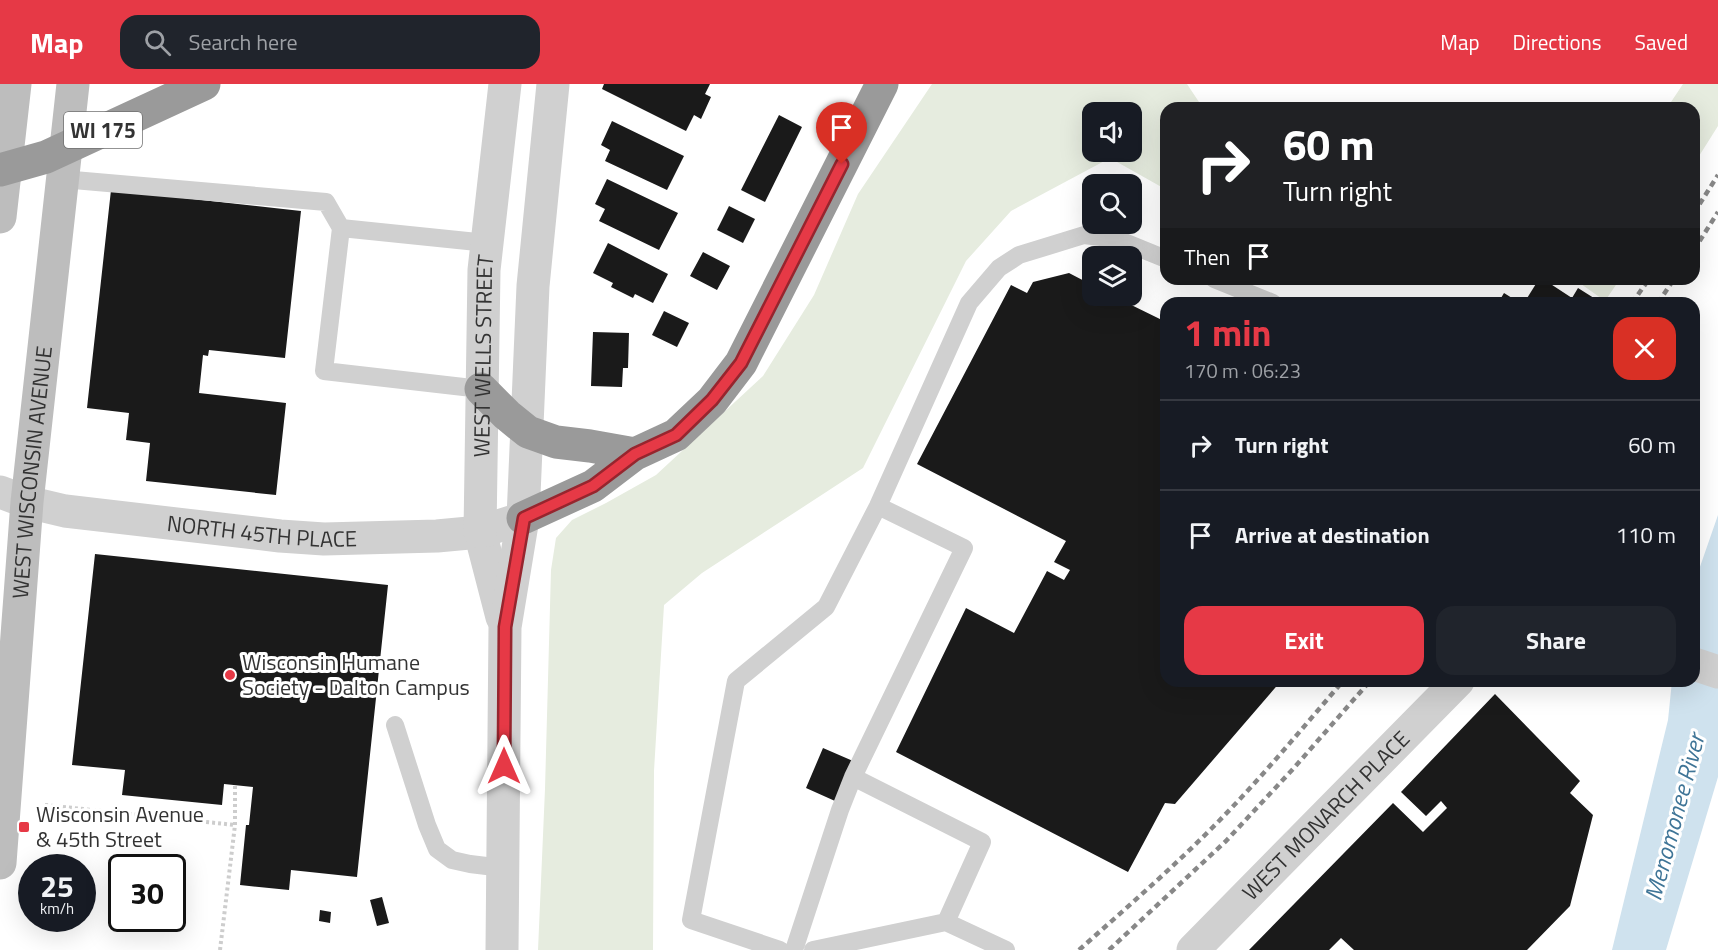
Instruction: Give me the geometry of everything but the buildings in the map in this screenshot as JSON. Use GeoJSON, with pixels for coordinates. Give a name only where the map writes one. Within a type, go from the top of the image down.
{"type":"FeatureCollection","features":[{"type":"Feature","properties":{"kind":"highway","name":"WI 175"},"geometry":{"type":"LineString","coordinates":[[0,170],[46,156],[204,84]]}},
{"type":"Feature","properties":{"kind":"highway"},"geometry":{"type":"LineString","coordinates":[[524,518],[593,486],[635,454],[676,435],[712,400],[741,363],[882,84]]}},
{"type":"Feature","properties":{"kind":"highway"},"geometry":{"type":"LineString","coordinates":[[482,389],[507,416],[528,432],[556,442],[635,454]]}},
{"type":"Feature","properties":{"kind":"main road"},"geometry":{"type":"LineString","coordinates":[[1,211],[15,84]]}},
{"type":"Feature","properties":{"kind":"main road","name":"WEST WISCONSIN AVENUE"},"geometry":{"type":"LineString","coordinates":[[0,863],[13,497],[62,179],[73,84]]}},
{"type":"Feature","properties":{"kind":"street","name":"WEST WELLS STREET"},"geometry":{"type":"LineString","coordinates":[[505,84],[484,270],[480,532],[505,627]]}},
{"type":"Feature","properties":{"kind":"street","name":"WEST WELLS STREET"},"geometry":{"type":"LineString","coordinates":[[502,950],[505,627],[524,518],[533,286],[553,84]]}},
{"type":"Feature","properties":{"kind":"street","name":"NORTH 45TH PLACE"},"geometry":{"type":"LineString","coordinates":[[13,497],[64,511],[313,538],[425,536],[480,532],[524,518]]}},
{"type":"Feature","properties":{"kind":"street"},"geometry":{"type":"LineString","coordinates":[[1700,666],[1718,672]]}},
{"type":"Feature","properties":{"kind":"street","name":"WEST MONARCH PLACE"},"geometry":{"type":"LineString","coordinates":[[1194,950],[1452,687]]}},
{"type":"Feature","properties":{"kind":"lane"},"geometry":{"type":"LineString","coordinates":[[62,179],[326,202],[341,228],[324,371],[482,389]]}},
{"type":"Feature","properties":{"kind":"lane"},"geometry":{"type":"LineString","coordinates":[[341,228],[487,243]]}},
{"type":"Feature","properties":{"kind":"lane"},"geometry":{"type":"LineString","coordinates":[[780,950],[691,920],[736,681],[826,607],[878,506],[969,303],[999,268],[1019,255],[1084,235],[1117,239],[1160,257]]}},
{"type":"Feature","properties":{"kind":"lane"},"geometry":{"type":"LineString","coordinates":[[1229,285],[1258,297]]}},
{"type":"Feature","properties":{"kind":"lane"},"geometry":{"type":"LineString","coordinates":[[794,950],[853,777],[964,548],[878,506]]}},
{"type":"Feature","properties":{"kind":"lane"},"geometry":{"type":"LineString","coordinates":[[395,725],[437,849],[452,860],[503,868]]}},
{"type":"Feature","properties":{"kind":"lane"},"geometry":{"type":"LineString","coordinates":[[853,777],[982,842],[946,922]]}},
{"type":"Feature","properties":{"kind":"lane"},"geometry":{"type":"LineString","coordinates":[[813,950],[946,922],[1006,950]]}},
{"type":"Feature","properties":{"kind":"path"},"geometry":{"type":"LineString","coordinates":[[220,950],[235,825],[235,785]]}},
{"type":"Feature","properties":{"kind":"path"},"geometry":{"type":"LineString","coordinates":[[45,805],[235,825]]}},
{"type":"Feature","properties":{"kind":"shaded area"},"geometry":{"type":"Polygon","coordinates":[[[932,84],[1187,84],[1199,102],[1160,102],[1160,186],[1117,162],[1142,162],[1142,102],[1082,102],[1082,162],[1103,162],[1011,211],[966,261],[863,468],[702,573],[664,605],[654,771],[653,950],[538,950],[551,570],[556,538],[572,520],[656,475],[763,376],[814,295],[858,194],[932,84]]]}},
{"type":"Feature","properties":{"kind":"shaded area"},"geometry":{"type":"Polygon","coordinates":[[[1683,84],[1718,84],[1718,126],[1700,154],[1700,102],[1671,102],[1683,84]]]}},
{"type":"Feature","properties":{"kind":"shaded area"},"geometry":{"type":"Polygon","coordinates":[[[1582,285],[1616,285],[1608,297],[1599,297],[1582,285]]]}},
{"type":"Feature","properties":{"kind":"water","name":"Menomonee River"},"geometry":{"type":"Polygon","coordinates":[[[1718,515],[1718,777],[1666,950],[1612,950],[1668,720],[1671,687],[1700,687],[1700,567],[1718,515]]]}},
{"type":"Feature","properties":{"kind":"railway"},"geometry":{"type":"LineString","coordinates":[[1700,204],[1718,175]]}},
{"type":"Feature","properties":{"kind":"railway"},"geometry":{"type":"LineString","coordinates":[[1700,240],[1718,212]]}},
{"type":"Feature","properties":{"kind":"railway"},"geometry":{"type":"LineString","coordinates":[[1636,297],[1645,285]]}},
{"type":"Feature","properties":{"kind":"railway"},"geometry":{"type":"LineString","coordinates":[[1662,297],[1670,285]]}},
{"type":"Feature","properties":{"kind":"railway"},"geometry":{"type":"LineString","coordinates":[[1079,950],[1211,829],[1262,775],[1338,687]]}},
{"type":"Feature","properties":{"kind":"railway"},"geometry":{"type":"LineString","coordinates":[[1109,950],[1226,841],[1365,687]]}},
{"type":"Feature","properties":{"kind":"place","name":"Wisconsin Humane Society - Dalton Campus"},"geometry":{"type":"Point","coordinates":[230,675]}},
{"type":"Feature","properties":{"kind":"place","name":"Wisconsin Avenue & 45th Street"},"geometry":{"type":"Point","coordinates":[24,827]}},
{"type":"Feature","properties":{"kind":"route"},"geometry":{"type":"LineString","coordinates":[[504,766],[505,627],[524,518],[593,486],[635,454],[676,435],[712,400],[741,363],[842,164]]}}]}
